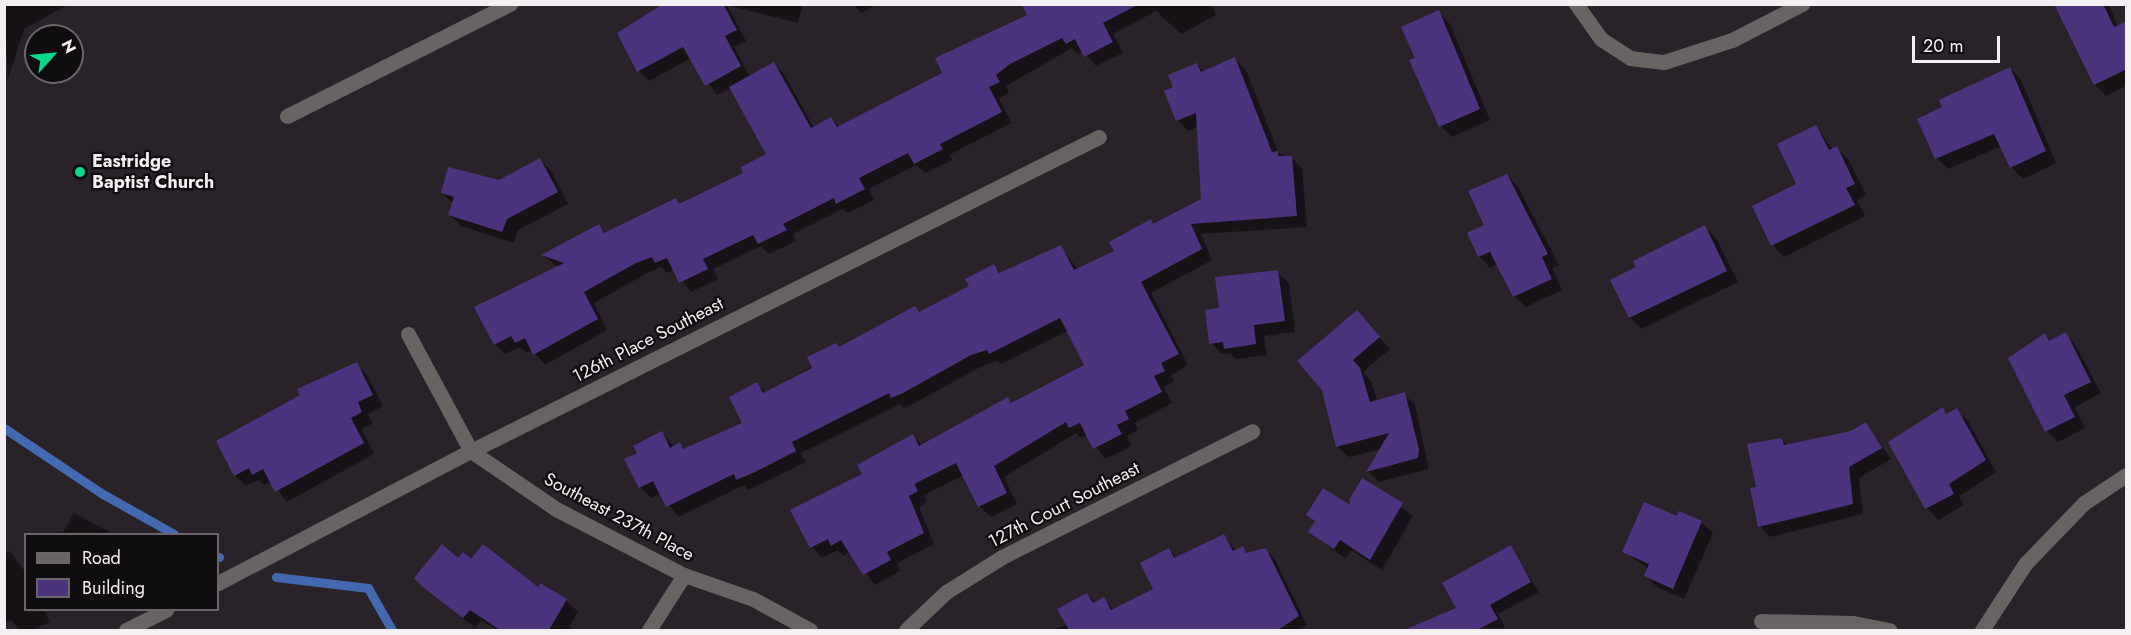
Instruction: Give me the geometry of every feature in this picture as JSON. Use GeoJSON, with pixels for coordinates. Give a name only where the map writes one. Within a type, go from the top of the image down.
{"type":"FeatureCollection","features":[{"type":"Feature","properties":{"kind":"street"},"geometry":{"type":"LineString","coordinates":[[287,116],[510,4]]}},
{"type":"Feature","properties":{"kind":"street"},"geometry":{"type":"LineString","coordinates":[[1576,4],[1601,39],[1630,58],[1664,62],[1701,52],[1802,4]]}},
{"type":"Feature","properties":{"kind":"street","name":"126th Place Southeast"},"geometry":{"type":"LineString","coordinates":[[219,582],[471,451],[1099,137]]}},
{"type":"Feature","properties":{"kind":"street","name":"Southeast 237th Place"},"geometry":{"type":"LineString","coordinates":[[408,334],[471,451],[556,509],[684,575],[753,599],[810,630]]}},
{"type":"Feature","properties":{"kind":"street","name":"127th Court Southeast"},"geometry":{"type":"LineString","coordinates":[[906,630],[946,592],[1002,557],[1252,431]]}},
{"type":"Feature","properties":{"kind":"street"},"geometry":{"type":"LineString","coordinates":[[1982,630],[2025,564],[2084,503],[2127,475]]}},
{"type":"Feature","properties":{"kind":"street"},"geometry":{"type":"LineString","coordinates":[[649,630],[684,575]]}},
{"type":"Feature","properties":{"kind":"street"},"geometry":{"type":"LineString","coordinates":[[126,630],[162,611]]}},
{"type":"Feature","properties":{"kind":"street"},"geometry":{"type":"LineString","coordinates":[[1761,621],[1853,623],[1889,630]]}},
{"type":"Feature","properties":{"kind":"building"},"geometry":{"type":"Polygon","coordinates":[[[663,4],[723,4],[737,30],[725,36],[741,66],[705,86],[683,47],[637,72],[617,33],[663,4]]]}},
{"type":"Feature","properties":{"kind":"building"},"geometry":{"type":"Polygon","coordinates":[[[1022,4],[1139,4],[1103,23],[1113,42],[1084,57],[1075,39],[1066,44],[1062,38],[1010,64],[996,75],[1000,82],[989,87],[1002,112],[940,144],[943,149],[914,164],[908,153],[859,178],[865,189],[836,204],[834,198],[783,224],[787,230],[758,244],[753,235],[703,259],[708,269],[679,283],[667,258],[655,263],[652,257],[636,263],[584,292],[598,319],[533,355],[525,338],[515,343],[511,336],[494,345],[474,307],[564,263],[541,255],[599,224],[604,233],[676,198],[679,204],[743,173],[741,167],[766,154],[729,87],[774,62],[811,128],[831,117],[837,127],[942,73],[935,58],[1027,15],[1022,4]]]}},
{"type":"Feature","properties":{"kind":"building"},"geometry":{"type":"Polygon","coordinates":[[[2054,4],[2103,4],[2114,27],[2127,21],[2127,69],[2094,85],[2054,4]]]}},
{"type":"Feature","properties":{"kind":"building"},"geometry":{"type":"Polygon","coordinates":[[[1439,10],[1480,109],[1439,127],[1409,60],[1415,58],[1401,27],[1439,10]]]}},
{"type":"Feature","properties":{"kind":"building"},"geometry":{"type":"Polygon","coordinates":[[[1235,57],[1272,152],[1278,151],[1278,156],[1292,156],[1297,216],[1191,224],[1202,249],[1141,282],[1179,354],[1161,363],[1165,371],[1154,376],[1162,392],[1125,411],[1129,419],[1117,425],[1122,434],[1093,449],[1080,423],[1069,428],[1066,422],[994,466],[1007,493],[978,507],[956,463],[914,484],[918,491],[909,496],[924,533],[887,552],[891,560],[863,575],[841,540],[831,546],[828,539],[810,548],[790,510],[862,474],[857,465],[913,434],[919,446],[1008,397],[1011,403],[1084,365],[1060,318],[989,354],[987,350],[971,355],[903,393],[891,398],[889,393],[792,442],[796,451],[736,480],[734,474],[666,507],[653,481],[639,488],[624,459],[637,453],[633,446],[662,431],[670,448],[680,442],[683,449],[742,423],[729,397],[757,382],[763,393],[812,368],[807,357],[836,343],[839,347],[915,306],[919,312],[969,286],[965,279],[994,264],[999,273],[1061,245],[1074,270],[1114,251],[1109,242],[1151,219],[1153,224],[1201,199],[1196,113],[1176,121],[1164,91],[1173,87],[1168,75],[1197,63],[1201,72],[1235,57]]]}},
{"type":"Feature","properties":{"kind":"building"},"geometry":{"type":"Polygon","coordinates":[[[2010,67],[2046,151],[2010,168],[1994,134],[1935,159],[1917,119],[1942,107],[1939,100],[2010,67]]]}},
{"type":"Feature","properties":{"kind":"building"},"geometry":{"type":"Polygon","coordinates":[[[1816,125],[1829,150],[1837,146],[1855,184],[1846,188],[1855,205],[1771,246],[1752,206],[1796,184],[1777,144],[1816,125]]]}},
{"type":"Feature","properties":{"kind":"building"},"geometry":{"type":"Polygon","coordinates":[[[540,158],[558,192],[507,219],[502,232],[448,215],[454,197],[441,193],[448,167],[499,180],[540,158]]]}},
{"type":"Feature","properties":{"kind":"building"},"geometry":{"type":"Polygon","coordinates":[[[1507,174],[1548,254],[1542,257],[1552,279],[1513,297],[1490,252],[1478,257],[1467,233],[1484,225],[1468,191],[1507,174]]]}},
{"type":"Feature","properties":{"kind":"building"},"geometry":{"type":"Polygon","coordinates":[[[1705,225],[1727,271],[1629,318],[1610,280],[1636,267],[1633,261],[1705,225]]]}},
{"type":"Feature","properties":{"kind":"building"},"geometry":{"type":"Polygon","coordinates":[[[1278,270],[1285,321],[1254,325],[1256,344],[1224,349],[1223,342],[1209,344],[1205,310],[1219,308],[1215,277],[1278,270]]]}},
{"type":"Feature","properties":{"kind":"building"},"geometry":{"type":"Polygon","coordinates":[[[1357,310],[1380,337],[1353,360],[1360,368],[1370,402],[1405,392],[1419,450],[1418,458],[1366,472],[1389,433],[1336,447],[1322,390],[1297,361],[1357,310]]]}},
{"type":"Feature","properties":{"kind":"building"},"geometry":{"type":"Polygon","coordinates":[[[2066,332],[2091,382],[2064,395],[2075,417],[2045,432],[2008,358],[2045,333],[2049,341],[2066,332]]]}},
{"type":"Feature","properties":{"kind":"building"},"geometry":{"type":"Polygon","coordinates":[[[357,362],[373,395],[358,402],[362,412],[351,418],[364,443],[275,492],[263,469],[252,475],[249,468],[234,476],[216,441],[300,395],[297,389],[357,362]]]}},
{"type":"Feature","properties":{"kind":"building"},"geometry":{"type":"Polygon","coordinates":[[[1943,407],[1946,414],[1957,408],[1986,460],[1949,484],[1954,494],[1925,509],[1888,442],[1943,407]]]}},
{"type":"Feature","properties":{"kind":"building"},"geometry":{"type":"Polygon","coordinates":[[[1866,422],[1882,448],[1849,467],[1853,504],[1758,527],[1750,488],[1756,487],[1747,444],[1782,438],[1784,445],[1851,431],[1866,422]]]}},
{"type":"Feature","properties":{"kind":"building"},"geometry":{"type":"Polygon","coordinates":[[[1362,478],[1403,503],[1370,560],[1340,540],[1334,549],[1308,532],[1315,521],[1306,515],[1323,488],[1350,505],[1349,500],[1362,478]]]}},
{"type":"Feature","properties":{"kind":"building"},"geometry":{"type":"Polygon","coordinates":[[[1644,502],[1677,516],[1679,511],[1702,521],[1673,589],[1644,576],[1649,564],[1622,552],[1644,502]]]}},
{"type":"Feature","properties":{"kind":"building"},"geometry":{"type":"Polygon","coordinates":[[[1224,534],[1233,551],[1243,546],[1246,553],[1266,548],[1299,616],[1278,630],[1069,630],[1057,609],[1087,593],[1093,603],[1104,597],[1111,610],[1153,589],[1140,563],[1169,548],[1174,558],[1224,534]]]}},
{"type":"Feature","properties":{"kind":"building"},"geometry":{"type":"Polygon","coordinates":[[[442,544],[458,558],[463,552],[471,559],[483,544],[538,587],[540,583],[567,599],[549,630],[500,630],[470,610],[463,618],[424,588],[414,578],[442,544]]]}},
{"type":"Feature","properties":{"kind":"building"},"geometry":{"type":"Polygon","coordinates":[[[1511,545],[1531,582],[1490,605],[1498,619],[1477,630],[1404,630],[1456,608],[1442,583],[1511,545]]]}},
{"type":"Feature","properties":{"kind":"waterway"},"geometry":{"type":"LineString","coordinates":[[4,428],[101,493],[172,533]]}},
{"type":"Feature","properties":{"kind":"waterway"},"geometry":{"type":"LineString","coordinates":[[276,577],[368,588],[392,630]]}},
{"type":"Feature","properties":{"kind":"place","name":"Eastridge Baptist Church"},"geometry":{"type":"Point","coordinates":[80,172]}}]}
